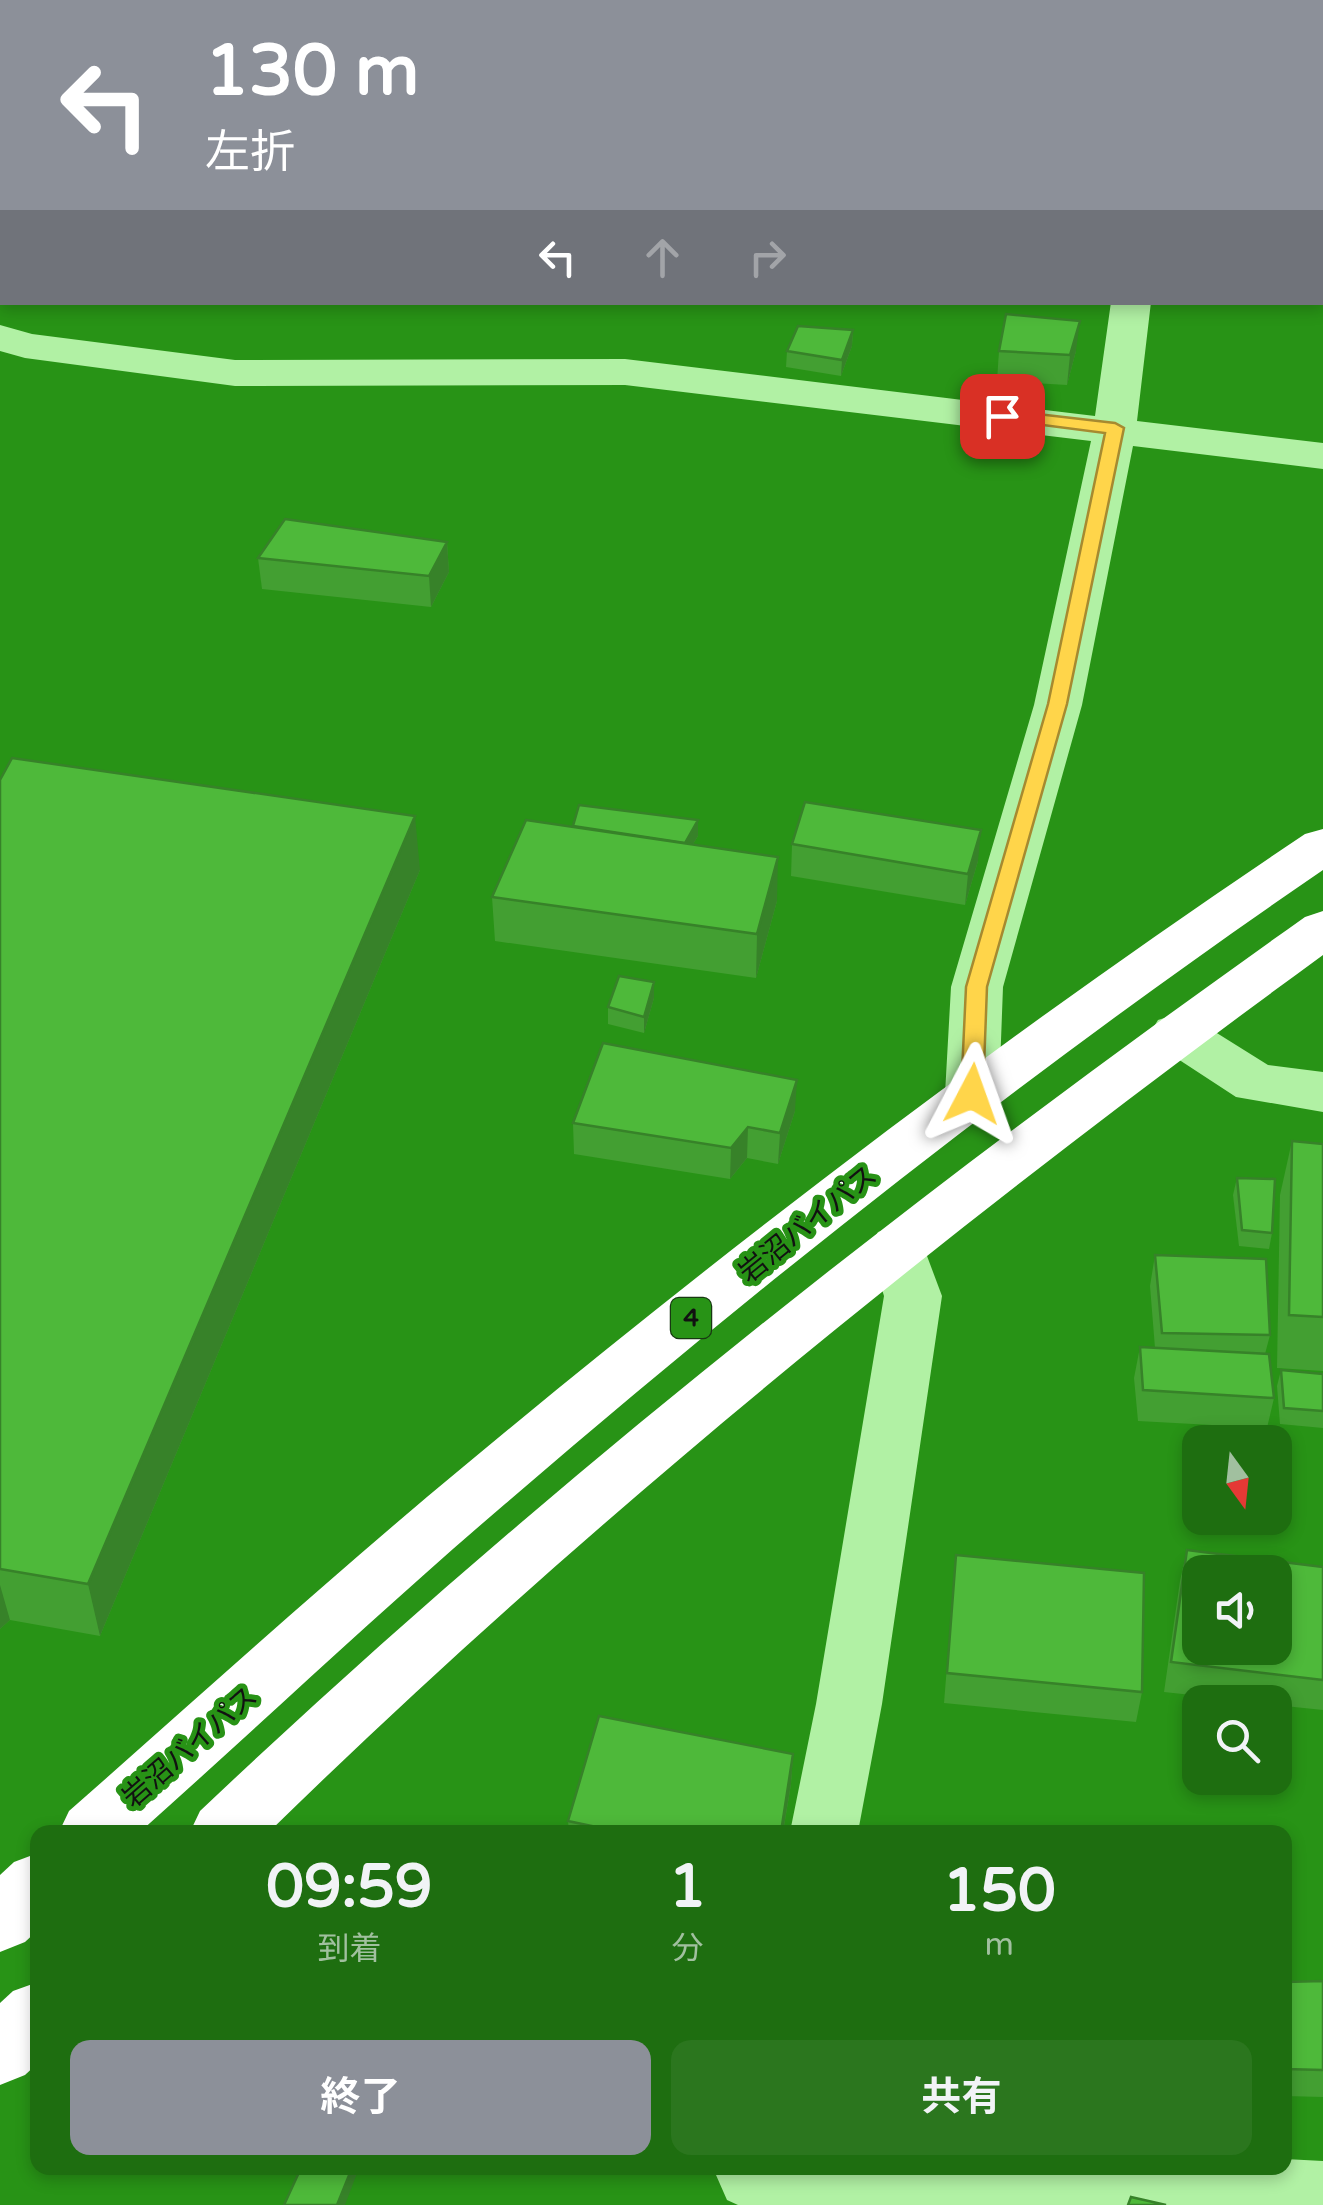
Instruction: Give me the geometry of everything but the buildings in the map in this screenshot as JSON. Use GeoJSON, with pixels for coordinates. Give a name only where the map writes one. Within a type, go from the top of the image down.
{"type":"FeatureCollection","features":[{"type":"Feature","properties":{"kind":"highway","name":"岩沼バイパス"},"geometry":{"type":"LineString","coordinates":[[101,1825],[537,1441],[972,1094],[1165,950],[1323,846]]}},
{"type":"Feature","properties":{"kind":"highway"},"geometry":{"type":"LineString","coordinates":[[231,1825],[311,1747],[658,1442],[898,1247],[1177,1033],[1323,929]]}},
{"type":"Feature","properties":{"kind":"highway"},"geometry":{"type":"LineString","coordinates":[[0,1920],[30,1892]]}},
{"type":"Feature","properties":{"kind":"highway"},"geometry":{"type":"LineString","coordinates":[[0,2051],[30,2022]]}},
{"type":"Feature","properties":{"kind":"street"},"geometry":{"type":"LineString","coordinates":[[972,1094],[976,987],[1058,704],[1115,428],[1131,305]]}},
{"type":"Feature","properties":{"kind":"street"},"geometry":{"type":"LineString","coordinates":[[0,337],[25,346],[235,374],[626,372],[1323,456]]}},
{"type":"Feature","properties":{"kind":"street"},"geometry":{"type":"LineString","coordinates":[[1177,1033],[1255,1083],[1323,1092]]}},
{"type":"Feature","properties":{"kind":"street"},"geometry":{"type":"LineString","coordinates":[[825,1825],[849,1704],[913,1296],[898,1247]]}},
{"type":"Feature","properties":{"kind":"street"},"geometry":{"type":"LineString","coordinates":[[751,2182],[1323,2197]]}},
{"type":"Feature","properties":{"kind":"route"},"geometry":{"type":"LineString","coordinates":[[972,1094],[976,987],[1058,704],[1115,428],[1002,416]]}}]}
